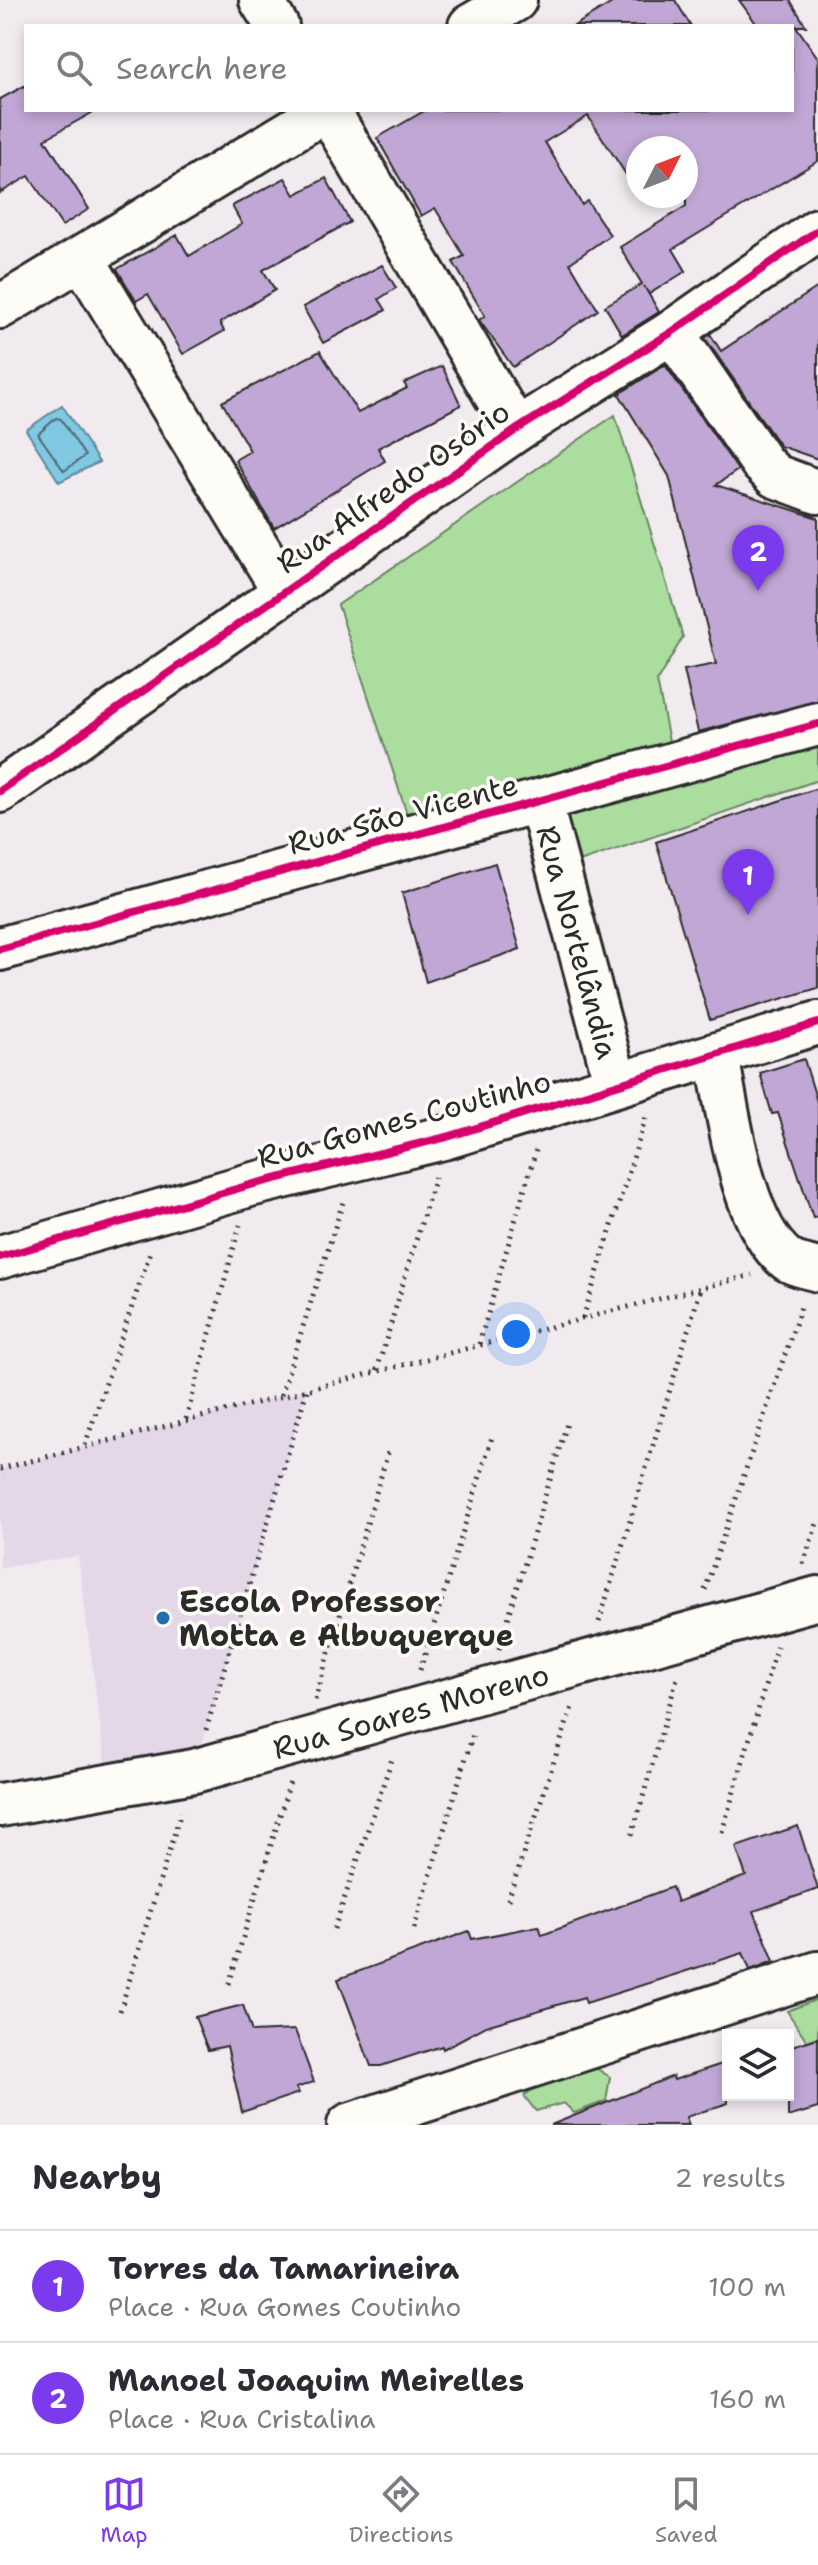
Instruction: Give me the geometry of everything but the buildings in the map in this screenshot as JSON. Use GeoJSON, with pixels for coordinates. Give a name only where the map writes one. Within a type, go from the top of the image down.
{"type":"FeatureCollection","features":[{"type":"Feature","properties":{"kind":"street"},"geometry":{"type":"LineString","coordinates":[[261,0],[276,24]]}},
{"type":"Feature","properties":{"kind":"street"},"geometry":{"type":"LineString","coordinates":[[473,24],[515,0]]}},
{"type":"Feature","properties":{"kind":"street"},"geometry":{"type":"LineString","coordinates":[[0,307],[324,112]]}},
{"type":"Feature","properties":{"kind":"street"},"geometry":{"type":"LineString","coordinates":[[328,112],[516,430]]}},
{"type":"Feature","properties":{"kind":"street","name":"Rua Alfredo Osório"},"geometry":{"type":"LineString","coordinates":[[0,791],[516,430],[672,332],[818,230]]}},
{"type":"Feature","properties":{"kind":"street"},"geometry":{"type":"LineString","coordinates":[[82,258],[284,591]]}},
{"type":"Feature","properties":{"kind":"street"},"geometry":{"type":"LineString","coordinates":[[672,332],[762,463],[775,476],[818,492]]}},
{"type":"Feature","properties":{"kind":"street","name":"Rua São Vicente"},"geometry":{"type":"LineString","coordinates":[[0,949],[818,724]]}},
{"type":"Feature","properties":{"kind":"street","name":"Rua Nortelândia"},"geometry":{"type":"LineString","coordinates":[[540,801],[616,1084]]}},
{"type":"Feature","properties":{"kind":"street","name":"Rua Gomes Coutinho"},"geometry":{"type":"LineString","coordinates":[[0,1257],[250,1185],[447,1137],[818,1023]]}},
{"type":"Feature","properties":{"kind":"street"},"geometry":{"type":"LineString","coordinates":[[717,1056],[745,1189],[762,1227],[807,1266]]}},
{"type":"Feature","properties":{"kind":"street","name":"Rua Soares Moreno"},"geometry":{"type":"LineString","coordinates":[[0,1805],[194,1771],[485,1693],[588,1660],[804,1602]]}},
{"type":"Feature","properties":{"kind":"street"},"geometry":{"type":"LineString","coordinates":[[349,2125],[818,1973]]}},
{"type":"Feature","properties":{"kind":"path"},"geometry":{"type":"LineString","coordinates":[[583,1319],[661,1070]]}},
{"type":"Feature","properties":{"kind":"path"},"geometry":{"type":"LineString","coordinates":[[479,1345],[548,1107]]}},
{"type":"Feature","properties":{"kind":"path"},"geometry":{"type":"LineString","coordinates":[[377,1371],[447,1137]]}},
{"type":"Feature","properties":{"kind":"path"},"geometry":{"type":"LineString","coordinates":[[280,1396],[357,1158]]}},
{"type":"Feature","properties":{"kind":"path"},"geometry":{"type":"LineString","coordinates":[[186,1420],[250,1185]]}},
{"type":"Feature","properties":{"kind":"path"},"geometry":{"type":"LineString","coordinates":[[85,1446],[164,1212]]}},
{"type":"Feature","properties":{"kind":"path"},"geometry":{"type":"LineString","coordinates":[[0,1469],[701,1288],[782,1268],[807,1266],[691,1632],[632,1835]]}},
{"type":"Feature","properties":{"kind":"path"},"geometry":{"type":"LineString","coordinates":[[508,1900],[588,1660],[701,1288]]}},
{"type":"Feature","properties":{"kind":"path"},"geometry":{"type":"LineString","coordinates":[[120,2011],[307,1389]]}},
{"type":"Feature","properties":{"kind":"path"},"geometry":{"type":"LineString","coordinates":[[722,1832],[804,1602],[818,1520]]}},
{"type":"Feature","properties":{"kind":"shaded area","name":"Escola Professor Motta e Albuquerque"},"geometry":{"type":"Polygon","coordinates":[[[307,1389],[194,1771],[108,1786],[78,1556],[0,1568],[0,1469],[307,1389]]]}},
{"type":"Feature","properties":{"kind":"green space"},"geometry":{"type":"Polygon","coordinates":[[[615,415],[683,637],[657,681],[670,746],[408,817],[338,605],[615,415]]]}},
{"type":"Feature","properties":{"kind":"green space"},"geometry":{"type":"Polygon","coordinates":[[[818,743],[818,780],[568,866],[552,819],[818,743]]]}},
{"type":"Feature","properties":{"kind":"green space"},"geometry":{"type":"Polygon","coordinates":[[[818,1999],[818,2037],[807,2041],[787,2011],[818,1999]]]}},
{"type":"Feature","properties":{"kind":"green space"},"geometry":{"type":"Polygon","coordinates":[[[583,2060],[610,2077],[606,2101],[574,2113],[564,2103],[536,2111],[524,2096],[545,2080],[583,2060]]]}},
{"type":"Feature","properties":{"kind":"water"},"geometry":{"type":"Polygon","coordinates":[[[62,405],[99,462],[59,482],[26,430],[62,405]]]}},
{"type":"Feature","properties":{"kind":"cycle path"},"geometry":{"type":"LineString","coordinates":[[0,791],[516,430],[672,332],[818,230]]}},
{"type":"Feature","properties":{"kind":"cycle path"},"geometry":{"type":"LineString","coordinates":[[0,949],[818,724]]}},
{"type":"Feature","properties":{"kind":"cycle path"},"geometry":{"type":"LineString","coordinates":[[0,1257],[250,1185],[447,1137],[818,1023]]}},
{"type":"Feature","properties":{"kind":"place","name":"Manoel Joaquim Meirelles"},"geometry":{"type":"Point","coordinates":[758,591]}},
{"type":"Feature","properties":{"kind":"place","name":"Torres da Tamarineira"},"geometry":{"type":"Point","coordinates":[748,915]}},
{"type":"Feature","properties":{"kind":"place","name":"Escola Professor Motta e Albuquerque"},"geometry":{"type":"Point","coordinates":[163,1618]}}]}
